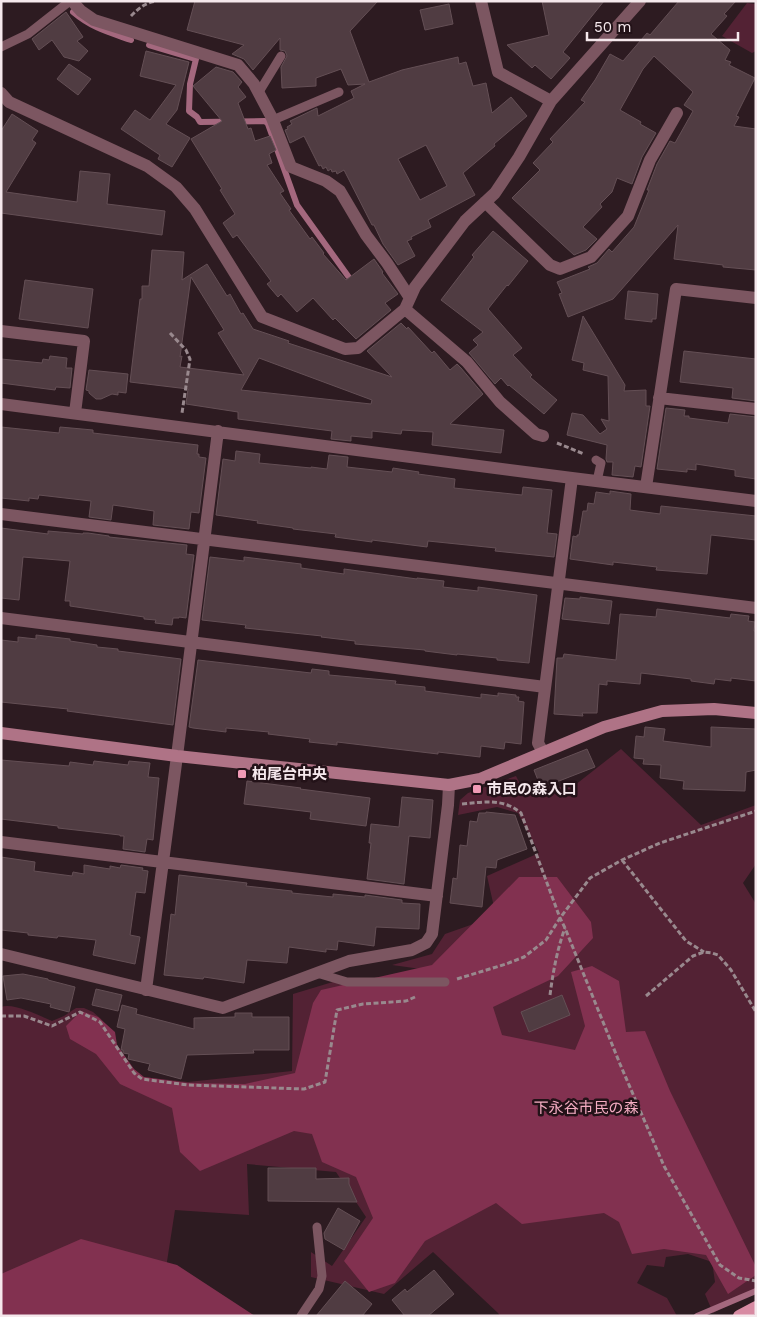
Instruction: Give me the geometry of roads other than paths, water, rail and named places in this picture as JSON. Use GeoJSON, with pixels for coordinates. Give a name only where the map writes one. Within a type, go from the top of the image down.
{"type":"FeatureCollection","features":[{"type":"Feature","properties":{"kind":"main road"},"geometry":{"type":"LineString","coordinates":[[739,1316],[756,1306]]}},
{"type":"Feature","properties":{"kind":"street"},"geometry":{"type":"LineString","coordinates":[[71,1],[94,20],[238,65],[254,84],[273,120],[291,167],[326,181],[340,191],[366,235],[387,263],[408,303],[467,362],[500,402],[536,434],[543,436]]}},
{"type":"Feature","properties":{"kind":"street"},"geometry":{"type":"LineString","coordinates":[[481,1],[498,72],[551,101]]}},
{"type":"Feature","properties":{"kind":"street"},"geometry":{"type":"LineString","coordinates":[[4,101],[147,166],[176,187],[195,209],[262,317],[345,349],[358,348],[408,303],[415,287],[464,221],[495,193],[519,157],[551,101],[640,1]]}},
{"type":"Feature","properties":{"kind":"street"},"geometry":{"type":"LineString","coordinates":[[485,202],[550,265],[560,269],[591,257],[628,216],[650,160],[677,113]]}},
{"type":"Feature","properties":{"kind":"street"},"geometry":{"type":"LineString","coordinates":[[646,487],[676,289],[756,298]]}},
{"type":"Feature","properties":{"kind":"street"},"geometry":{"type":"LineString","coordinates":[[1,331],[84,342],[75,413]]}},
{"type":"Feature","properties":{"kind":"street"},"geometry":{"type":"LineString","coordinates":[[659,398],[756,409]]}},
{"type":"Feature","properties":{"kind":"street"},"geometry":{"type":"LineString","coordinates":[[1,404],[756,501]]}},
{"type":"Feature","properties":{"kind":"street"},"geometry":{"type":"LineString","coordinates":[[146,990],[218,432]]}},
{"type":"Feature","properties":{"kind":"street"},"geometry":{"type":"LineString","coordinates":[[543,752],[538,743],[572,478]]}},
{"type":"Feature","properties":{"kind":"street"},"geometry":{"type":"LineString","coordinates":[[1,514],[756,608]]}},
{"type":"Feature","properties":{"kind":"street"},"geometry":{"type":"LineString","coordinates":[[1,618],[544,688]]}},
{"type":"Feature","properties":{"kind":"street"},"geometry":{"type":"LineString","coordinates":[[1,734],[177,756],[449,784],[480,780],[604,727],[662,711],[714,709],[756,713]]}},
{"type":"Feature","properties":{"kind":"street"},"geometry":{"type":"LineString","coordinates":[[1,966],[6,956],[223,1008],[349,961],[412,950],[426,943],[432,934],[449,784]]}},
{"type":"Feature","properties":{"kind":"street"},"geometry":{"type":"LineString","coordinates":[[1,842],[437,896]]}},
{"type":"Feature","properties":{"kind":"lane"},"geometry":{"type":"LineString","coordinates":[[1,47],[28,34],[71,1]]}},
{"type":"Feature","properties":{"kind":"lane"},"geometry":{"type":"LineString","coordinates":[[258,92],[281,56]]}},
{"type":"Feature","properties":{"kind":"lane"},"geometry":{"type":"LineString","coordinates":[[273,120],[339,92]]}},
{"type":"Feature","properties":{"kind":"lane"},"geometry":{"type":"LineString","coordinates":[[596,460],[601,463],[598,481]]}},
{"type":"Feature","properties":{"kind":"lane"},"geometry":{"type":"LineString","coordinates":[[316,973],[347,982],[445,982]]}},
{"type":"Feature","properties":{"kind":"lane"},"geometry":{"type":"LineString","coordinates":[[301,1316],[319,1289],[322,1276],[317,1227]]}},
{"type":"Feature","properties":{"kind":"waterway"},"geometry":{"type":"LineString","coordinates":[[73,12],[94,26],[131,40]]}},
{"type":"Feature","properties":{"kind":"waterway"},"geometry":{"type":"LineString","coordinates":[[149,45],[196,59],[190,84],[189,111],[200,122],[265,121],[268,124],[297,205],[348,276]]}},
{"type":"Feature","properties":{"kind":"waterway"},"geometry":{"type":"LineString","coordinates":[[697,1316],[756,1291]]}},
{"type":"Feature","properties":{"kind":"place","name":"柏尾台中央"},"geometry":{"type":"Point","coordinates":[242,774]}},
{"type":"Feature","properties":{"kind":"place","name":"市民の森入口"},"geometry":{"type":"Point","coordinates":[477,789]}},
{"type":"Feature","properties":{"kind":"park label","name":"下永谷市民の森"},"geometry":{"type":"Point","coordinates":[586,1108]}}]}
